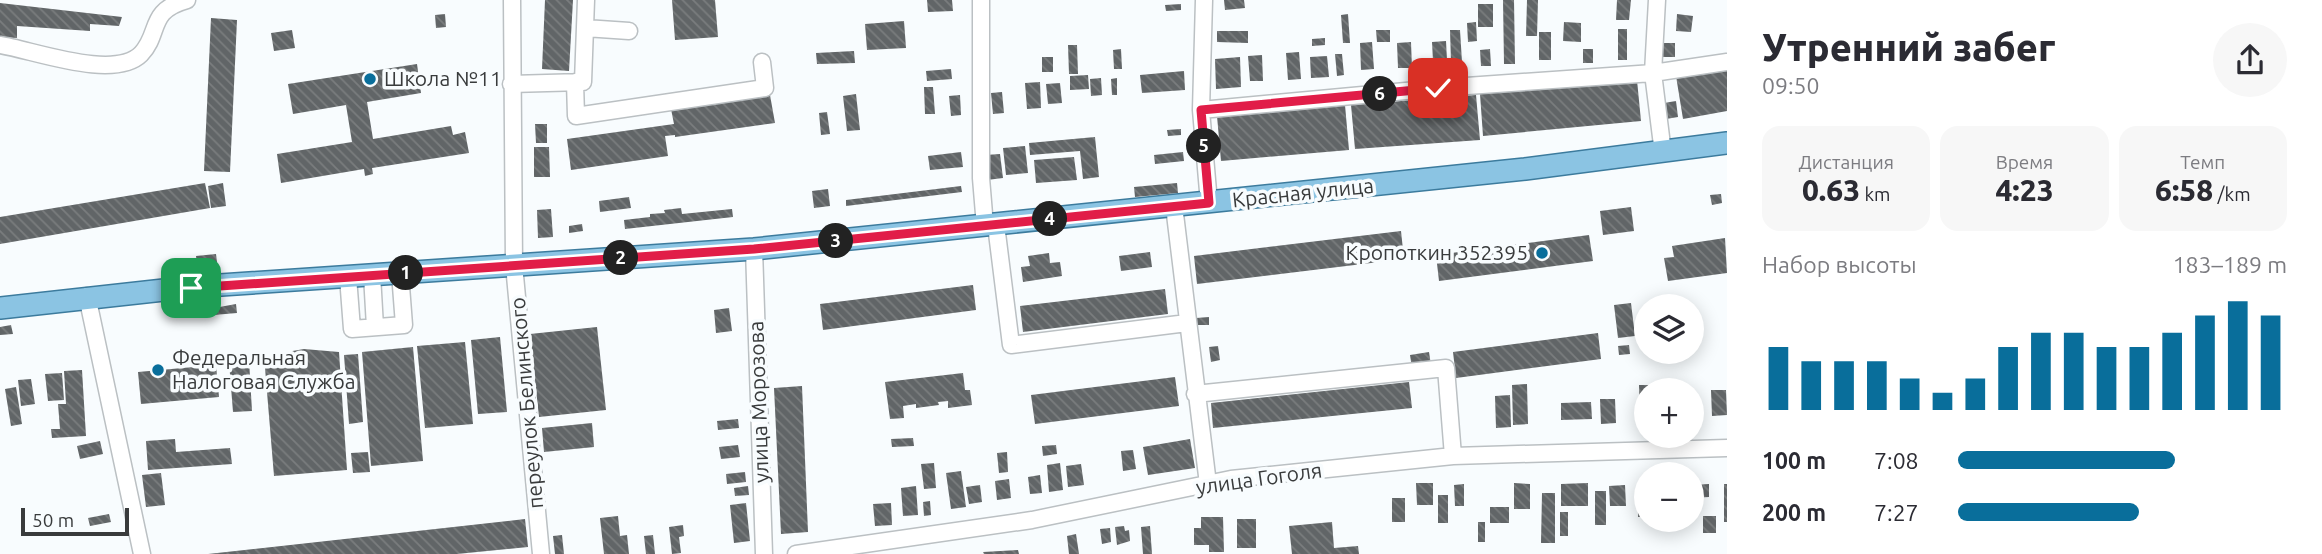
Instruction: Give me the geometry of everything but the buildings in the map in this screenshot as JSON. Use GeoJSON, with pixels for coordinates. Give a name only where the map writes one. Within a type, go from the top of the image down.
{"type":"FeatureCollection","features":[{"type":"Feature","properties":{"kind":"main road","name":"Красная улица"},"geometry":{"type":"LineString","coordinates":[[0,308],[86,296],[754,249],[1209,203],[1663,153],[1727,143]]}},
{"type":"Feature","properties":{"kind":"street"},"geometry":{"type":"LineString","coordinates":[[0,45],[68,63],[126,63],[142,54],[158,17],[173,4],[187,0]]}},
{"type":"Feature","properties":{"kind":"street","name":"переулок Белинского"},"geometry":{"type":"LineString","coordinates":[[512,0],[514,265],[541,554]]}},
{"type":"Feature","properties":{"kind":"street"},"geometry":{"type":"LineString","coordinates":[[511,83],[583,82],[586,0]]}},
{"type":"Feature","properties":{"kind":"street"},"geometry":{"type":"LineString","coordinates":[[981,0],[981,178],[1011,345],[1187,323]]}},
{"type":"Feature","properties":{"kind":"street"},"geometry":{"type":"LineString","coordinates":[[1205,0],[1201,110],[1209,203]]}},
{"type":"Feature","properties":{"kind":"street"},"geometry":{"type":"LineString","coordinates":[[1657,0],[1653,74],[1663,153]]}},
{"type":"Feature","properties":{"kind":"street"},"geometry":{"type":"LineString","coordinates":[[585,28],[629,31]]}},
{"type":"Feature","properties":{"kind":"street"},"geometry":{"type":"LineString","coordinates":[[575,82],[576,116],[765,88],[762,62]]}},
{"type":"Feature","properties":{"kind":"street"},"geometry":{"type":"LineString","coordinates":[[1201,110],[1438,88],[1653,74],[1727,62]]}},
{"type":"Feature","properties":{"kind":"street"},"geometry":{"type":"LineString","coordinates":[[1174,206],[1208,484]]}},
{"type":"Feature","properties":{"kind":"street","name":"улица Морозова"},"geometry":{"type":"LineString","coordinates":[[754,249],[764,554]]}},
{"type":"Feature","properties":{"kind":"street"},"geometry":{"type":"LineString","coordinates":[[348,277],[352,329],[404,325],[400,273]]}},
{"type":"Feature","properties":{"kind":"street"},"geometry":{"type":"LineString","coordinates":[[372,275],[375,327]]}},
{"type":"Feature","properties":{"kind":"street"},"geometry":{"type":"LineString","coordinates":[[86,296],[142,554]]}},
{"type":"Feature","properties":{"kind":"street"},"geometry":{"type":"LineString","coordinates":[[1195,394],[1446,368],[1453,456]]}},
{"type":"Feature","properties":{"kind":"street","name":"улица Гоголя"},"geometry":{"type":"LineString","coordinates":[[796,554],[1032,520],[1208,484],[1453,456],[1727,448]]}},
{"type":"Feature","properties":{"kind":"place","name":"Школа №11"},"geometry":{"type":"Point","coordinates":[370,79]}},
{"type":"Feature","properties":{"kind":"place","name":"Кропоткин 352395"},"geometry":{"type":"Point","coordinates":[1542,253]}},
{"type":"Feature","properties":{"kind":"place","name":"Федеральная Налоговая Служба"},"geometry":{"type":"Point","coordinates":[158,370]}},
{"type":"Feature","properties":{"kind":"route"},"geometry":{"type":"LineString","coordinates":[[191,288],[754,249],[1209,203],[1201,110],[1438,88]]}}]}
